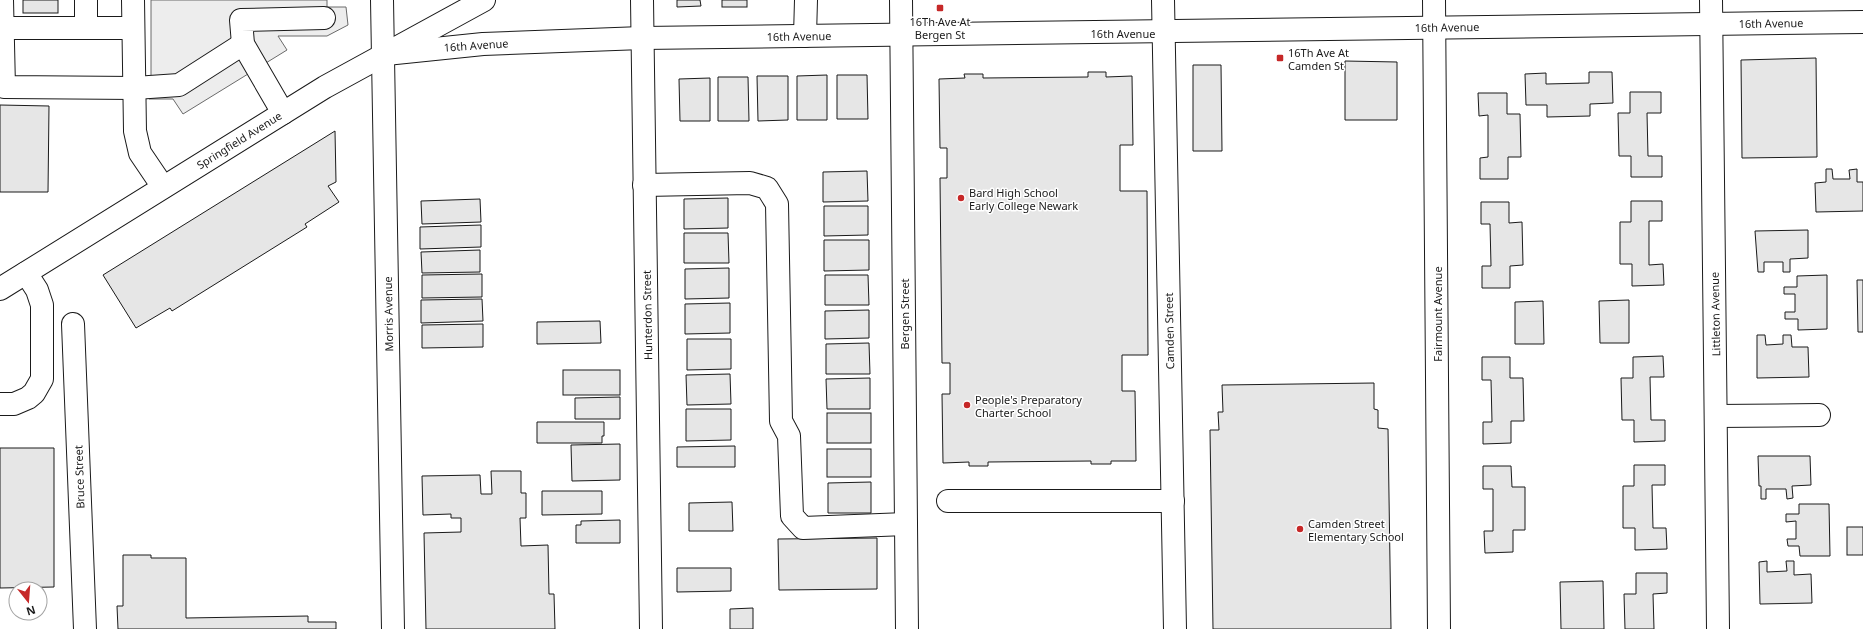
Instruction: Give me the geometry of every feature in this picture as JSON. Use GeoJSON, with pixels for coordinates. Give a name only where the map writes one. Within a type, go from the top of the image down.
{"type":"FeatureCollection","features":[{"type":"Feature","properties":{"kind":"street"},"geometry":{"type":"LineString","coordinates":[[86,0],[86,27]]}},
{"type":"Feature","properties":{"kind":"street"},"geometry":{"type":"LineString","coordinates":[[133,0],[135,131],[140,153],[163,187]]}},
{"type":"Feature","properties":{"kind":"street","name":"Morris Avenue"},"geometry":{"type":"LineString","coordinates":[[382,0],[393,629]]}},
{"type":"Feature","properties":{"kind":"street","name":"Hunterdon Street"},"geometry":{"type":"LineString","coordinates":[[642,0],[651,629]]}},
{"type":"Feature","properties":{"kind":"street"},"geometry":{"type":"LineString","coordinates":[[805,36],[806,0]]}},
{"type":"Feature","properties":{"kind":"street","name":"Bergen Street"},"geometry":{"type":"LineString","coordinates":[[901,0],[907,629]]}},
{"type":"Feature","properties":{"kind":"street","name":"Camden Street"},"geometry":{"type":"LineString","coordinates":[[1163,0],[1175,629]]}},
{"type":"Feature","properties":{"kind":"street","name":"Fairmount Avenue"},"geometry":{"type":"LineString","coordinates":[[1434,0],[1439,629]]}},
{"type":"Feature","properties":{"kind":"street","name":"Littleton Avenue"},"geometry":{"type":"LineString","coordinates":[[1711,0],[1718,629]]}},
{"type":"Feature","properties":{"kind":"street","name":"Springfield Avenue"},"geometry":{"type":"LineString","coordinates":[[0,289],[283,112],[384,54],[481,1]]}},
{"type":"Feature","properties":{"kind":"street"},"geometry":{"type":"LineString","coordinates":[[133,28],[86,27],[5,11],[4,87],[135,88],[179,85],[242,44]]}},
{"type":"Feature","properties":{"kind":"street"},"geometry":{"type":"LineString","coordinates":[[283,112],[242,44],[241,20],[324,18]]}},
{"type":"Feature","properties":{"kind":"street","name":"16th Avenue"},"geometry":{"type":"LineString","coordinates":[[384,54],[483,44],[642,38],[1863,22]]}},
{"type":"Feature","properties":{"kind":"street"},"geometry":{"type":"LineString","coordinates":[[644,185],[750,183],[767,188],[777,204],[781,421],[789,436],[792,516],[804,528],[906,524]]}},
{"type":"Feature","properties":{"kind":"street"},"geometry":{"type":"LineString","coordinates":[[0,404],[14,404],[28,398],[34,393],[42,379],[42,305],[37,290],[26,273]]}},
{"type":"Feature","properties":{"kind":"street","name":"Bruce Street"},"geometry":{"type":"LineString","coordinates":[[73,324],[84,629]]}},
{"type":"Feature","properties":{"kind":"street"},"geometry":{"type":"LineString","coordinates":[[1716,416],[1819,415]]}},
{"type":"Feature","properties":{"kind":"street"},"geometry":{"type":"LineString","coordinates":[[948,500],[1173,501]]}},
{"type":"Feature","properties":{"kind":"shaded area"},"geometry":{"type":"Polygon","coordinates":[[[151,0],[327,0],[327,7],[346,7],[348,25],[327,36],[278,36],[287,50],[183,114],[173,99],[149,99],[151,87],[151,0]]]}},
{"type":"Feature","properties":{"kind":"building"},"geometry":{"type":"Polygon","coordinates":[[[23,0],[58,0],[58,13],[23,13],[23,0]]]}},
{"type":"Feature","properties":{"kind":"building"},"geometry":{"type":"Polygon","coordinates":[[[677,0],[700,0],[701,6],[677,7],[677,0]]]}},
{"type":"Feature","properties":{"kind":"building"},"geometry":{"type":"Polygon","coordinates":[[[722,0],[747,0],[747,7],[722,7],[722,0]]]}},
{"type":"Feature","properties":{"kind":"building"},"geometry":{"type":"Polygon","coordinates":[[[1816,58],[1817,157],[1742,158],[1741,60],[1816,58]]]}},
{"type":"Feature","properties":{"kind":"building"},"geometry":{"type":"Polygon","coordinates":[[[1345,61],[1397,62],[1397,120],[1345,120],[1345,61]]]}},
{"type":"Feature","properties":{"kind":"building"},"geometry":{"type":"Polygon","coordinates":[[[1193,65],[1221,65],[1222,151],[1193,151],[1193,65]]]}},
{"type":"Feature","properties":{"kind":"building"},"geometry":{"type":"Polygon","coordinates":[[[1088,72],[1106,72],[1106,77],[1132,76],[1133,145],[1120,145],[1120,191],[1147,191],[1148,355],[1122,355],[1122,391],[1135,391],[1136,461],[1111,461],[1111,464],[1091,464],[1091,461],[988,462],[988,466],[969,466],[969,462],[943,463],[942,394],[950,394],[950,363],[942,363],[940,178],[947,178],[947,148],[940,148],[939,79],[965,78],[964,74],[983,74],[983,78],[1088,77],[1088,72]]]}},
{"type":"Feature","properties":{"kind":"building"},"geometry":{"type":"Polygon","coordinates":[[[1589,72],[1612,72],[1613,103],[1590,104],[1590,116],[1547,117],[1547,105],[1526,105],[1525,74],[1546,73],[1546,84],[1589,83],[1589,72]]]}},
{"type":"Feature","properties":{"kind":"building"},"geometry":{"type":"Polygon","coordinates":[[[827,75],[827,120],[797,120],[797,76],[827,75]]]}},
{"type":"Feature","properties":{"kind":"building"},"geometry":{"type":"Polygon","coordinates":[[[837,75],[867,75],[868,119],[837,119],[837,75]]]}},
{"type":"Feature","properties":{"kind":"building"},"geometry":{"type":"Polygon","coordinates":[[[757,76],[788,76],[788,120],[758,121],[757,76]]]}},
{"type":"Feature","properties":{"kind":"building"},"geometry":{"type":"Polygon","coordinates":[[[718,77],[748,77],[749,121],[718,121],[718,77]]]}},
{"type":"Feature","properties":{"kind":"building"},"geometry":{"type":"Polygon","coordinates":[[[710,78],[710,121],[680,121],[679,79],[710,78]]]}},
{"type":"Feature","properties":{"kind":"building"},"geometry":{"type":"Polygon","coordinates":[[[1630,92],[1661,92],[1661,113],[1647,113],[1648,156],[1662,156],[1662,177],[1631,177],[1631,156],[1619,156],[1618,113],[1630,113],[1630,92]]]}},
{"type":"Feature","properties":{"kind":"building"},"geometry":{"type":"Polygon","coordinates":[[[1478,93],[1507,93],[1507,114],[1520,114],[1521,157],[1508,157],[1508,179],[1480,179],[1480,158],[1488,157],[1488,115],[1479,116],[1478,93]]]}},
{"type":"Feature","properties":{"kind":"building"},"geometry":{"type":"Polygon","coordinates":[[[0,105],[49,106],[48,192],[0,192],[0,105]]]}},
{"type":"Feature","properties":{"kind":"building"},"geometry":{"type":"Polygon","coordinates":[[[335,131],[336,182],[328,186],[339,202],[305,224],[307,227],[172,311],[170,308],[136,328],[103,275],[335,131]]]}},
{"type":"Feature","properties":{"kind":"building"},"geometry":{"type":"Polygon","coordinates":[[[1826,169],[1832,169],[1833,179],[1850,179],[1849,170],[1857,169],[1857,182],[1863,182],[1863,211],[1816,212],[1815,183],[1826,182],[1826,169]]]}},
{"type":"Feature","properties":{"kind":"building"},"geometry":{"type":"Polygon","coordinates":[[[867,171],[868,201],[823,202],[823,172],[867,171]]]}},
{"type":"Feature","properties":{"kind":"building"},"geometry":{"type":"Polygon","coordinates":[[[728,198],[728,228],[684,229],[684,199],[728,198]]]}},
{"type":"Feature","properties":{"kind":"building"},"geometry":{"type":"Polygon","coordinates":[[[480,199],[481,222],[422,224],[421,201],[480,199]]]}},
{"type":"Feature","properties":{"kind":"building"},"geometry":{"type":"Polygon","coordinates":[[[1631,201],[1662,201],[1662,221],[1649,221],[1649,265],[1663,264],[1664,285],[1632,286],[1632,264],[1620,264],[1620,222],[1631,222],[1631,201]]]}},
{"type":"Feature","properties":{"kind":"building"},"geometry":{"type":"Polygon","coordinates":[[[1481,202],[1509,202],[1509,223],[1522,222],[1523,265],[1510,266],[1510,288],[1482,288],[1482,266],[1491,266],[1490,224],[1481,224],[1481,202]]]}},
{"type":"Feature","properties":{"kind":"building"},"geometry":{"type":"Polygon","coordinates":[[[824,206],[868,206],[868,235],[824,236],[824,206]]]}},
{"type":"Feature","properties":{"kind":"building"},"geometry":{"type":"Polygon","coordinates":[[[481,225],[481,247],[420,249],[420,227],[481,225]]]}},
{"type":"Feature","properties":{"kind":"building"},"geometry":{"type":"Polygon","coordinates":[[[1808,230],[1808,258],[1790,259],[1790,272],[1783,272],[1783,262],[1764,262],[1764,272],[1758,272],[1755,231],[1808,230]]]}},
{"type":"Feature","properties":{"kind":"building"},"geometry":{"type":"Polygon","coordinates":[[[684,233],[728,233],[729,263],[684,263],[684,233]]]}},
{"type":"Feature","properties":{"kind":"building"},"geometry":{"type":"Polygon","coordinates":[[[824,240],[869,240],[869,270],[824,271],[824,240]]]}},
{"type":"Feature","properties":{"kind":"building"},"geometry":{"type":"Polygon","coordinates":[[[480,250],[480,272],[422,273],[421,252],[480,250]]]}},
{"type":"Feature","properties":{"kind":"building"},"geometry":{"type":"Polygon","coordinates":[[[729,268],[729,298],[685,299],[685,269],[729,268]]]}},
{"type":"Feature","properties":{"kind":"building"},"geometry":{"type":"Polygon","coordinates":[[[482,274],[482,297],[422,298],[422,275],[482,274]]]}},
{"type":"Feature","properties":{"kind":"building"},"geometry":{"type":"Polygon","coordinates":[[[825,275],[868,275],[869,305],[825,305],[825,275]]]}},
{"type":"Feature","properties":{"kind":"building"},"geometry":{"type":"Polygon","coordinates":[[[1827,275],[1827,329],[1798,330],[1798,319],[1785,319],[1785,312],[1795,312],[1795,294],[1784,294],[1784,287],[1797,287],[1797,276],[1827,275]]]}},
{"type":"Feature","properties":{"kind":"building"},"geometry":{"type":"Polygon","coordinates":[[[1857,280],[1863,280],[1863,332],[1858,332],[1857,280]]]}},
{"type":"Feature","properties":{"kind":"building"},"geometry":{"type":"Polygon","coordinates":[[[482,299],[483,321],[421,323],[421,300],[482,299]]]}},
{"type":"Feature","properties":{"kind":"building"},"geometry":{"type":"Polygon","coordinates":[[[1629,300],[1629,343],[1600,343],[1599,301],[1629,300]]]}},
{"type":"Feature","properties":{"kind":"building"},"geometry":{"type":"Polygon","coordinates":[[[1543,301],[1544,344],[1515,344],[1515,302],[1543,301]]]}},
{"type":"Feature","properties":{"kind":"building"},"geometry":{"type":"Polygon","coordinates":[[[730,303],[730,333],[685,334],[685,304],[730,303]]]}},
{"type":"Feature","properties":{"kind":"building"},"geometry":{"type":"Polygon","coordinates":[[[869,310],[869,338],[825,339],[825,311],[869,310]]]}},
{"type":"Feature","properties":{"kind":"building"},"geometry":{"type":"Polygon","coordinates":[[[600,321],[601,343],[537,344],[537,322],[600,321]]]}},
{"type":"Feature","properties":{"kind":"building"},"geometry":{"type":"Polygon","coordinates":[[[483,324],[483,347],[422,348],[422,325],[483,324]]]}},
{"type":"Feature","properties":{"kind":"building"},"geometry":{"type":"Polygon","coordinates":[[[1757,335],[1765,335],[1766,345],[1783,344],[1783,335],[1791,335],[1792,347],[1808,347],[1809,377],[1757,378],[1757,335]]]}},
{"type":"Feature","properties":{"kind":"building"},"geometry":{"type":"Polygon","coordinates":[[[687,339],[731,339],[731,369],[687,370],[687,339]]]}},
{"type":"Feature","properties":{"kind":"building"},"geometry":{"type":"Polygon","coordinates":[[[869,343],[870,374],[826,374],[826,344],[869,343]]]}},
{"type":"Feature","properties":{"kind":"building"},"geometry":{"type":"Polygon","coordinates":[[[1663,356],[1664,377],[1650,377],[1651,420],[1665,420],[1665,441],[1634,442],[1634,420],[1622,420],[1621,378],[1633,378],[1633,357],[1663,356]]]}},
{"type":"Feature","properties":{"kind":"building"},"geometry":{"type":"Polygon","coordinates":[[[1482,357],[1510,357],[1510,378],[1523,378],[1524,421],[1511,421],[1511,443],[1483,444],[1483,422],[1492,422],[1491,380],[1482,380],[1482,357]]]}},
{"type":"Feature","properties":{"kind":"building"},"geometry":{"type":"Polygon","coordinates":[[[563,370],[620,370],[620,395],[563,395],[563,370]]]}},
{"type":"Feature","properties":{"kind":"building"},"geometry":{"type":"Polygon","coordinates":[[[730,374],[731,404],[687,405],[686,375],[730,374]]]}},
{"type":"Feature","properties":{"kind":"building"},"geometry":{"type":"Polygon","coordinates":[[[870,378],[870,409],[827,409],[826,379],[870,378]]]}},
{"type":"Feature","properties":{"kind":"building","name":"Camden Street Elementary School"},"geometry":{"type":"Polygon","coordinates":[[[1374,383],[1374,409],[1378,410],[1378,428],[1388,429],[1391,629],[1213,629],[1210,430],[1219,430],[1218,412],[1223,412],[1222,385],[1374,383]]]}},
{"type":"Feature","properties":{"kind":"building"},"geometry":{"type":"Polygon","coordinates":[[[620,397],[620,419],[575,419],[575,398],[620,397]]]}},
{"type":"Feature","properties":{"kind":"building"},"geometry":{"type":"Polygon","coordinates":[[[686,409],[731,409],[731,440],[686,441],[686,409]]]}},
{"type":"Feature","properties":{"kind":"building"},"geometry":{"type":"Polygon","coordinates":[[[827,413],[871,413],[871,443],[827,443],[827,413]]]}},
{"type":"Feature","properties":{"kind":"building"},"geometry":{"type":"Polygon","coordinates":[[[537,422],[604,422],[604,436],[602,436],[602,443],[537,443],[537,422]]]}},
{"type":"Feature","properties":{"kind":"building"},"geometry":{"type":"Polygon","coordinates":[[[620,444],[620,480],[572,481],[571,445],[620,444]]]}},
{"type":"Feature","properties":{"kind":"building"},"geometry":{"type":"Polygon","coordinates":[[[735,446],[735,467],[677,467],[677,447],[735,446]]]}},
{"type":"Feature","properties":{"kind":"building"},"geometry":{"type":"Polygon","coordinates":[[[0,448],[54,448],[54,587],[48,587],[48,581],[8,581],[8,588],[0,588],[0,448]]]}},
{"type":"Feature","properties":{"kind":"building"},"geometry":{"type":"Polygon","coordinates":[[[827,449],[871,449],[871,477],[827,477],[827,449]]]}},
{"type":"Feature","properties":{"kind":"building"},"geometry":{"type":"Polygon","coordinates":[[[1758,456],[1810,456],[1811,485],[1792,486],[1793,498],[1787,499],[1786,489],[1766,489],[1766,499],[1761,499],[1758,456]]]}},
{"type":"Feature","properties":{"kind":"building"},"geometry":{"type":"Polygon","coordinates":[[[1634,465],[1665,465],[1665,485],[1652,485],[1653,528],[1666,528],[1667,549],[1635,550],[1635,528],[1623,528],[1623,486],[1634,486],[1634,465]]]}},
{"type":"Feature","properties":{"kind":"building"},"geometry":{"type":"Polygon","coordinates":[[[1483,466],[1511,466],[1512,487],[1525,487],[1525,530],[1513,530],[1513,552],[1485,553],[1484,531],[1493,531],[1493,489],[1483,489],[1483,466]]]}},
{"type":"Feature","properties":{"kind":"building"},"geometry":{"type":"Polygon","coordinates":[[[491,471],[521,471],[521,493],[526,493],[526,518],[520,518],[521,546],[548,545],[549,594],[554,594],[555,629],[426,629],[424,533],[461,532],[461,518],[451,518],[451,514],[423,515],[422,476],[480,475],[481,494],[492,494],[491,471]]]}},
{"type":"Feature","properties":{"kind":"building"},"geometry":{"type":"Polygon","coordinates":[[[871,482],[871,513],[828,513],[828,483],[871,482]]]}},
{"type":"Feature","properties":{"kind":"building"},"geometry":{"type":"Polygon","coordinates":[[[542,491],[602,491],[602,514],[542,515],[542,491]]]}},
{"type":"Feature","properties":{"kind":"building"},"geometry":{"type":"Polygon","coordinates":[[[732,502],[733,531],[689,531],[689,503],[732,502]]]}},
{"type":"Feature","properties":{"kind":"building"},"geometry":{"type":"Polygon","coordinates":[[[1799,504],[1829,504],[1830,556],[1800,556],[1799,546],[1788,546],[1787,539],[1796,539],[1796,521],[1786,522],[1786,514],[1799,514],[1799,504]]]}},
{"type":"Feature","properties":{"kind":"building"},"geometry":{"type":"Polygon","coordinates":[[[620,520],[620,543],[576,543],[576,525],[581,525],[581,521],[620,520]]]}},
{"type":"Feature","properties":{"kind":"building"},"geometry":{"type":"Polygon","coordinates":[[[1847,527],[1863,527],[1863,555],[1847,555],[1847,527]]]}},
{"type":"Feature","properties":{"kind":"building"},"geometry":{"type":"Polygon","coordinates":[[[877,538],[877,589],[779,590],[778,539],[877,538]]]}},
{"type":"Feature","properties":{"kind":"building"},"geometry":{"type":"Polygon","coordinates":[[[123,555],[151,555],[151,558],[186,558],[186,618],[308,616],[308,622],[336,622],[336,629],[118,629],[117,606],[123,606],[123,555]]]}},
{"type":"Feature","properties":{"kind":"building"},"geometry":{"type":"Polygon","coordinates":[[[1767,561],[1767,572],[1787,571],[1786,561],[1794,561],[1794,575],[1811,574],[1812,603],[1760,604],[1759,562],[1767,561]]]}},
{"type":"Feature","properties":{"kind":"building"},"geometry":{"type":"Polygon","coordinates":[[[677,568],[731,568],[731,591],[677,592],[677,568]]]}},
{"type":"Feature","properties":{"kind":"building"},"geometry":{"type":"Polygon","coordinates":[[[1636,573],[1667,573],[1667,593],[1653,594],[1654,629],[1625,629],[1624,594],[1636,594],[1636,573]]]}},
{"type":"Feature","properties":{"kind":"building"},"geometry":{"type":"Polygon","coordinates":[[[1603,581],[1604,629],[1561,629],[1560,582],[1603,581]]]}},
{"type":"Feature","properties":{"kind":"building"},"geometry":{"type":"Polygon","coordinates":[[[753,608],[753,629],[730,629],[730,609],[753,608]]]}},
{"type":"Feature","properties":{"kind":"place","name":"16Th Ave At Bergen St"},"geometry":{"type":"Point","coordinates":[940,8]}},
{"type":"Feature","properties":{"kind":"place","name":"16Th Ave At Camden St"},"geometry":{"type":"Point","coordinates":[1280,58]}},
{"type":"Feature","properties":{"kind":"place","name":"Bard High School Early College Newark"},"geometry":{"type":"Point","coordinates":[961,198]}},
{"type":"Feature","properties":{"kind":"place","name":"People's Preparatory Charter School"},"geometry":{"type":"Point","coordinates":[967,405]}},
{"type":"Feature","properties":{"kind":"place","name":"Camden Street Elementary School"},"geometry":{"type":"Point","coordinates":[1300,529]}}]}
